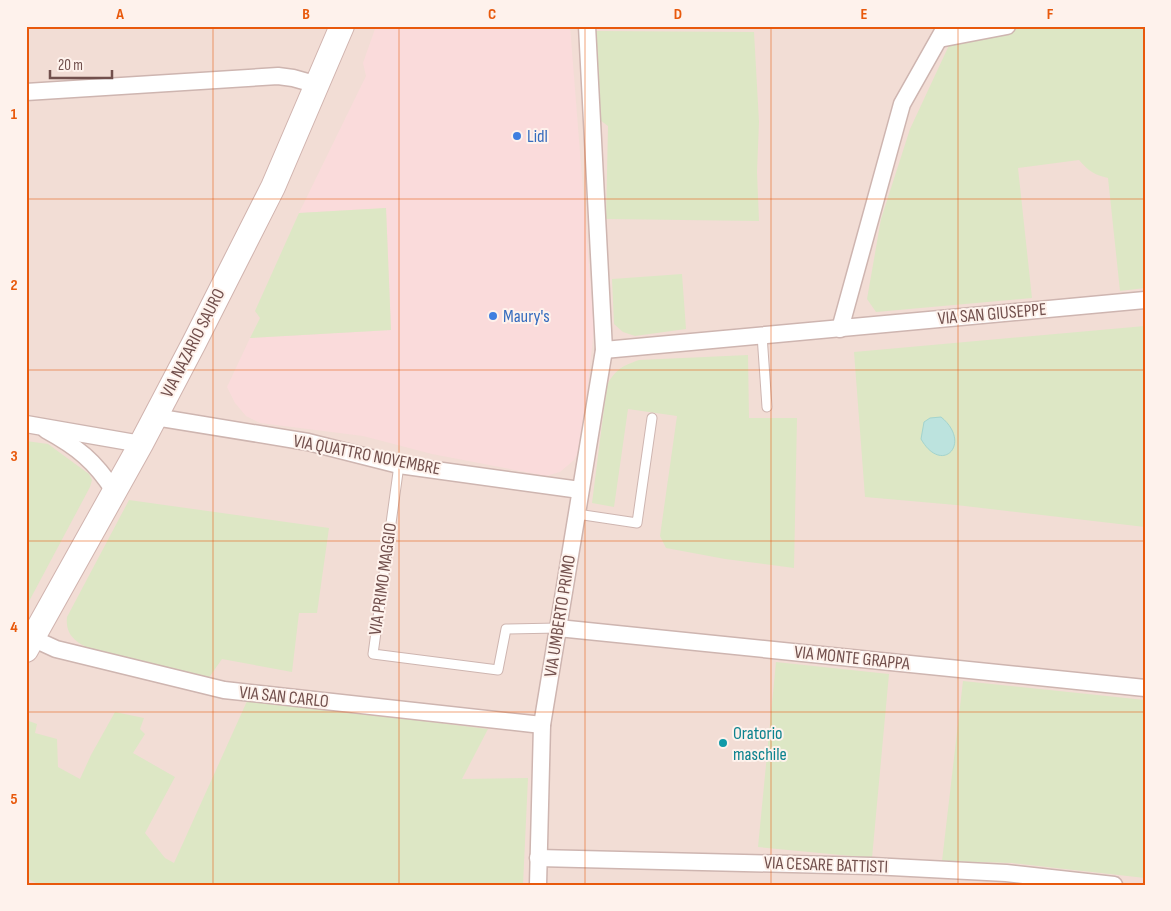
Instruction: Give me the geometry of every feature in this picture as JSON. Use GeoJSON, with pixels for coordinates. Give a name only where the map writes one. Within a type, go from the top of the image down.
{"type":"FeatureCollection","features":[{"type":"Feature","properties":{"kind":"main road","name":"VIA NAZARIO SAURO"},"geometry":{"type":"LineString","coordinates":[[29,644],[141,444],[273,187],[342,26]]}},
{"type":"Feature","properties":{"kind":"street","name":"VIA UMBERTO PRIMO"},"geometry":{"type":"LineString","coordinates":[[538,885],[542,725],[604,350],[586,26]]}},
{"type":"Feature","properties":{"kind":"street"},"geometry":{"type":"LineString","coordinates":[[840,329],[902,104],[942,33],[1008,26]]}},
{"type":"Feature","properties":{"kind":"street"},"geometry":{"type":"LineString","coordinates":[[26,92],[278,76],[318,85]]}},
{"type":"Feature","properties":{"kind":"street","name":"VIA SAN GIUSEPPE"},"geometry":{"type":"LineString","coordinates":[[604,350],[1145,300]]}},
{"type":"Feature","properties":{"kind":"street","name":"VIA QUATTRO NOVEMBRE"},"geometry":{"type":"LineString","coordinates":[[154,417],[308,442],[400,464],[580,490]]}},
{"type":"Feature","properties":{"kind":"street"},"geometry":{"type":"LineString","coordinates":[[31,424],[141,444]]}},
{"type":"Feature","properties":{"kind":"street"},"geometry":{"type":"LineString","coordinates":[[31,424],[61,438],[84,454],[102,472],[114,491]]}},
{"type":"Feature","properties":{"kind":"street","name":"VIA MONTE GRAPPA"},"geometry":{"type":"LineString","coordinates":[[558,628],[1145,688]]}},
{"type":"Feature","properties":{"kind":"street","name":"VIA SAN CARLO"},"geometry":{"type":"LineString","coordinates":[[29,644],[224,690],[542,725]]}},
{"type":"Feature","properties":{"kind":"street","name":"VIA CESARE BATTISTI"},"geometry":{"type":"LineString","coordinates":[[538,858],[872,866],[1006,873],[1114,885]]}},
{"type":"Feature","properties":{"kind":"lane"},"geometry":{"type":"LineString","coordinates":[[762,335],[767,407]]}},
{"type":"Feature","properties":{"kind":"lane"},"geometry":{"type":"LineString","coordinates":[[577,514],[637,523],[652,418]]}},
{"type":"Feature","properties":{"kind":"lane","name":"VIA PRIMO MAGGIO"},"geometry":{"type":"LineString","coordinates":[[400,464],[373,654],[498,670],[506,629],[558,628]]}},
{"type":"Feature","properties":{"kind":"shaded area"},"geometry":{"type":"Polygon","coordinates":[[[26,26],[1145,26],[1145,885],[26,885],[26,26]]]}},
{"type":"Feature","properties":{"kind":"shaded area"},"geometry":{"type":"Polygon","coordinates":[[[376,26],[570,26],[594,329],[581,447],[574,460],[560,472],[546,476],[432,454],[363,436],[260,423],[246,416],[235,403],[227,387],[250,338],[391,330],[386,208],[299,213],[366,76],[363,63],[376,26]]]}},
{"type":"Feature","properties":{"kind":"green space"},"geometry":{"type":"Polygon","coordinates":[[[958,26],[1145,26],[1145,288],[1120,291],[1108,178],[1092,172],[1079,160],[1018,168],[1032,298],[876,312],[867,299],[881,219],[910,129],[958,26]]]}},
{"type":"Feature","properties":{"kind":"green space"},"geometry":{"type":"Polygon","coordinates":[[[594,31],[754,32],[759,122],[757,172],[759,221],[606,219],[608,126],[596,117],[594,31]]]}},
{"type":"Feature","properties":{"kind":"green space"},"geometry":{"type":"Polygon","coordinates":[[[386,208],[391,330],[250,338],[260,318],[255,311],[299,213],[386,208]]]}},
{"type":"Feature","properties":{"kind":"green space"},"geometry":{"type":"Polygon","coordinates":[[[682,274],[686,329],[635,336],[623,332],[614,324],[612,279],[682,274]]]}},
{"type":"Feature","properties":{"kind":"green space"},"geometry":{"type":"Polygon","coordinates":[[[1145,326],[1145,527],[956,505],[865,497],[854,352],[1145,326]]]}},
{"type":"Feature","properties":{"kind":"green space"},"geometry":{"type":"Polygon","coordinates":[[[748,355],[749,418],[797,418],[794,568],[725,559],[666,548],[660,536],[677,416],[628,409],[614,507],[592,503],[607,385],[613,375],[624,366],[639,360],[748,355]]]}},
{"type":"Feature","properties":{"kind":"green space"},"geometry":{"type":"Polygon","coordinates":[[[26,441],[48,444],[89,474],[92,480],[26,607],[26,441]]]}},
{"type":"Feature","properties":{"kind":"green space"},"geometry":{"type":"Polygon","coordinates":[[[129,500],[329,528],[317,613],[299,613],[292,672],[222,659],[208,679],[94,651],[70,634],[67,617],[129,500]]]}},
{"type":"Feature","properties":{"kind":"green space"},"geometry":{"type":"Polygon","coordinates":[[[776,662],[889,674],[872,858],[758,847],[776,662]]]}},
{"type":"Feature","properties":{"kind":"green space"},"geometry":{"type":"Polygon","coordinates":[[[963,681],[1145,700],[1145,878],[1012,863],[942,861],[963,681]]]}},
{"type":"Feature","properties":{"kind":"green space"},"geometry":{"type":"Polygon","coordinates":[[[248,699],[488,729],[462,779],[528,778],[523,885],[40,885],[26,878],[26,720],[37,724],[35,733],[57,739],[58,767],[80,779],[115,712],[144,718],[140,729],[145,734],[133,753],[175,777],[145,833],[165,858],[174,863],[248,699]]]}},
{"type":"Feature","properties":{"kind":"water"},"geometry":{"type":"Polygon","coordinates":[[[941,417],[950,427],[954,437],[954,445],[951,452],[945,455],[937,455],[929,450],[921,439],[924,422],[930,418],[941,417]]]}},
{"type":"Feature","properties":{"kind":"place","name":"Lidl"},"geometry":{"type":"Point","coordinates":[517,136]}},
{"type":"Feature","properties":{"kind":"place","name":"Maury's"},"geometry":{"type":"Point","coordinates":[493,316]}},
{"type":"Feature","properties":{"kind":"place","name":"Oratorio maschile"},"geometry":{"type":"Point","coordinates":[723,743]}}]}
